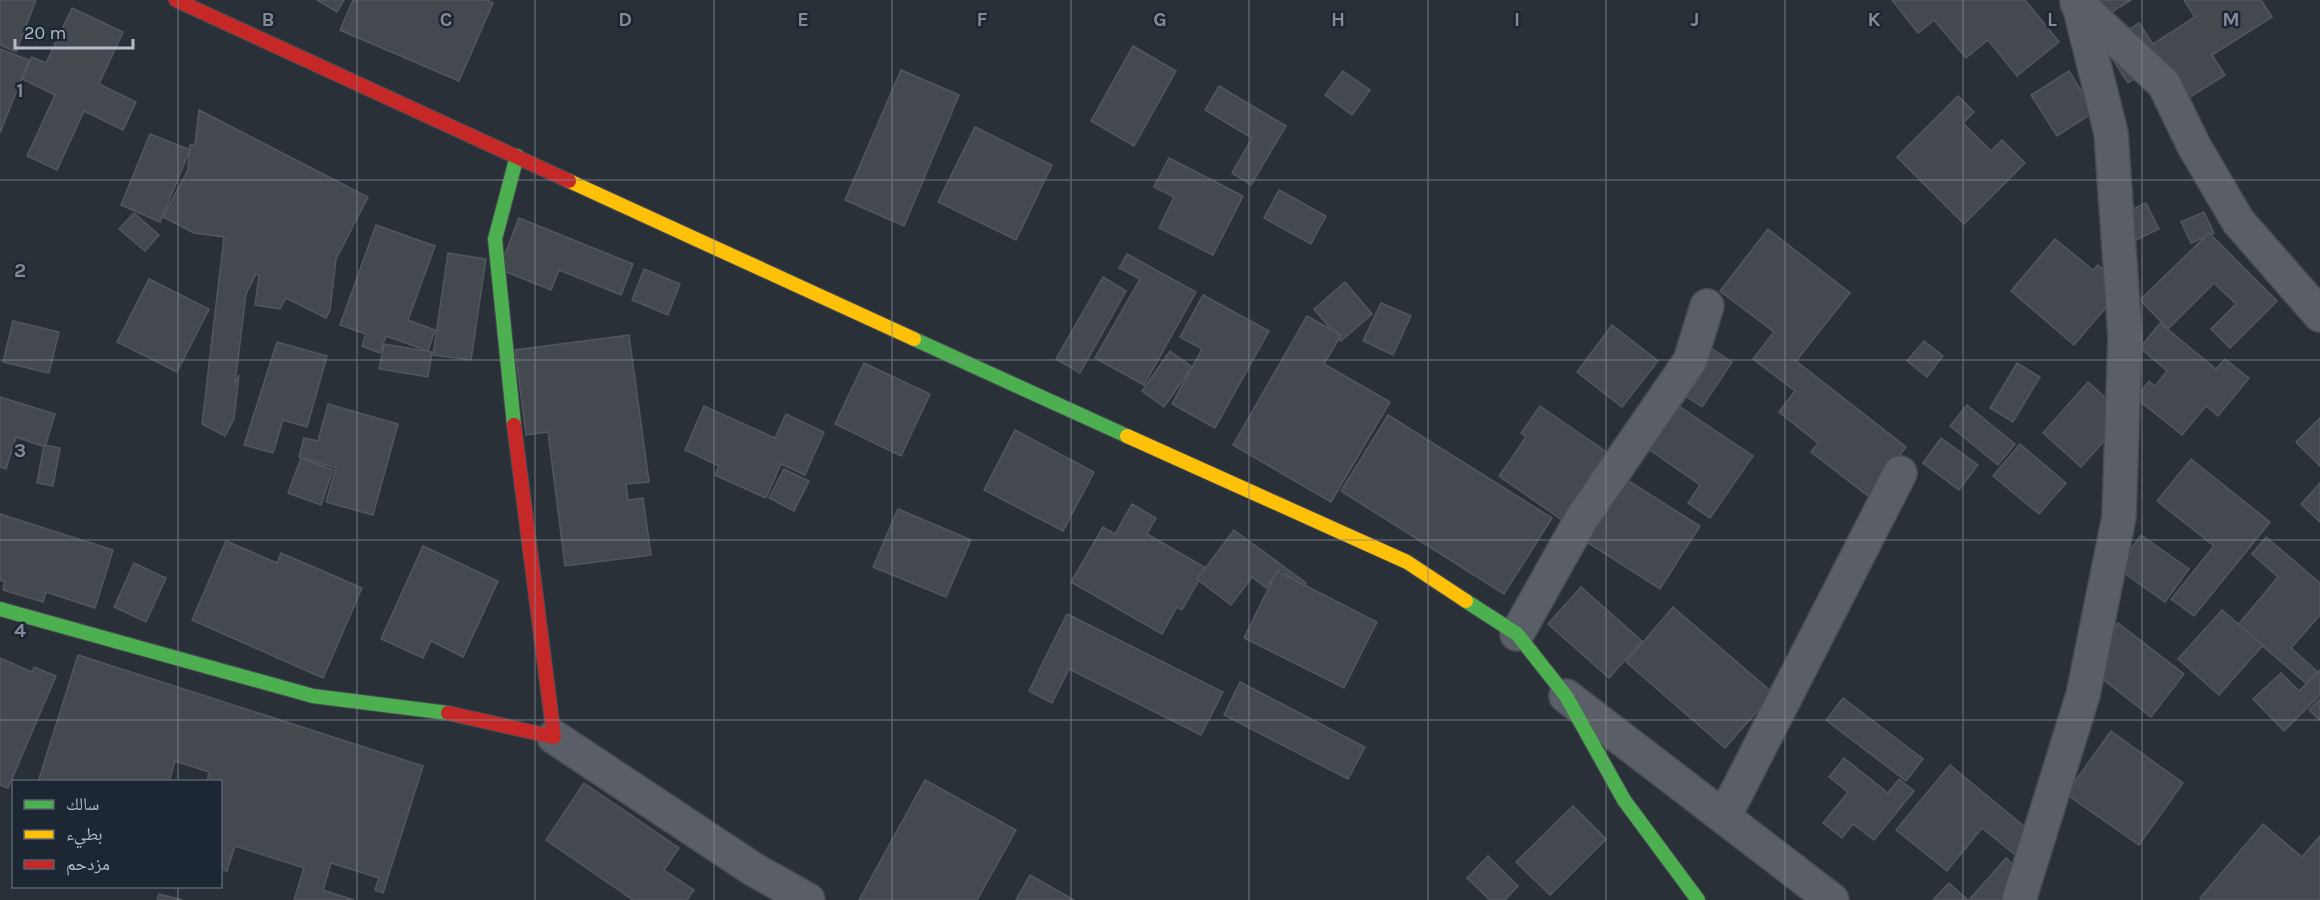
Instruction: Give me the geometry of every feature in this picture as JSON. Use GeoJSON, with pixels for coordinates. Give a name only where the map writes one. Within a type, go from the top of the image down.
{"type":"FeatureCollection","features":[{"type":"Feature","properties":{"kind":"main road"},"geometry":{"type":"LineString","coordinates":[[176,0],[230,17],[517,156],[1029,392],[1407,562],[1517,634],[1566,696],[1624,800],[1698,900]]}},
{"type":"Feature","properties":{"kind":"main road"},"geometry":{"type":"LineString","coordinates":[[0,609],[313,696],[460,714],[554,737],[512,411],[495,239],[517,156]]}},
{"type":"Feature","properties":{"kind":"street"},"geometry":{"type":"LineString","coordinates":[[2077,3],[2164,84],[2194,146],[2238,221],[2320,315]]}},
{"type":"Feature","properties":{"kind":"street"},"geometry":{"type":"LineString","coordinates":[[2019,900],[2083,695],[2119,517],[2125,336],[2111,134],[2077,3]]}},
{"type":"Feature","properties":{"kind":"street"},"geometry":{"type":"LineString","coordinates":[[1517,634],[1582,518],[1690,361],[1707,306]]}},
{"type":"Feature","properties":{"kind":"street"},"geometry":{"type":"LineString","coordinates":[[1724,817],[1900,473]]}},
{"type":"Feature","properties":{"kind":"street"},"geometry":{"type":"LineString","coordinates":[[1566,696],[1832,900]]}},
{"type":"Feature","properties":{"kind":"street"},"geometry":{"type":"LineString","coordinates":[[554,737],[753,869],[807,900]]}},
{"type":"Feature","properties":{"kind":"building"},"geometry":{"type":"Polygon","coordinates":[[[0,0],[36,0],[16,52],[0,45],[0,0]]]}},
{"type":"Feature","properties":{"kind":"building"},"geometry":{"type":"Polygon","coordinates":[[[317,0],[344,0],[337,12],[317,0]]]}},
{"type":"Feature","properties":{"kind":"building"},"geometry":{"type":"Polygon","coordinates":[[[353,0],[487,0],[493,3],[459,81],[340,30],[353,0]]]}},
{"type":"Feature","properties":{"kind":"building"},"geometry":{"type":"Polygon","coordinates":[[[1892,0],[2025,0],[2059,42],[2017,76],[1988,40],[1966,58],[1934,20],[1918,33],[1892,0]]]}},
{"type":"Feature","properties":{"kind":"building"},"geometry":{"type":"Polygon","coordinates":[[[2073,0],[2131,0],[2090,26],[2073,0]]]}},
{"type":"Feature","properties":{"kind":"building"},"geometry":{"type":"Polygon","coordinates":[[[2184,0],[2261,0],[2272,17],[2212,55],[2225,75],[2179,104],[2154,66],[2128,83],[2104,46],[2139,23],[2153,44],[2195,17],[2184,0]]]}},
{"type":"Feature","properties":{"kind":"building"},"geometry":{"type":"Polygon","coordinates":[[[72,8],[123,32],[99,84],[136,102],[123,130],[84,111],[57,170],[27,156],[55,95],[22,79],[32,57],[46,63],[72,8]]]}},
{"type":"Feature","properties":{"kind":"building"},"geometry":{"type":"Polygon","coordinates":[[[1133,46],[1176,71],[1134,146],[1091,121],[1133,46]]]}},
{"type":"Feature","properties":{"kind":"building"},"geometry":{"type":"Polygon","coordinates":[[[0,49],[29,60],[0,133],[0,49]]]}},
{"type":"Feature","properties":{"kind":"building"},"geometry":{"type":"Polygon","coordinates":[[[901,70],[959,95],[904,226],[845,200],[901,70]]]}},
{"type":"Feature","properties":{"kind":"building"},"geometry":{"type":"Polygon","coordinates":[[[1343,71],[1370,90],[1352,115],[1325,95],[1343,71]]]}},
{"type":"Feature","properties":{"kind":"building"},"geometry":{"type":"Polygon","coordinates":[[[2069,71],[2094,112],[2057,136],[2031,95],[2069,71]]]}},
{"type":"Feature","properties":{"kind":"building"},"geometry":{"type":"Polygon","coordinates":[[[1219,86],[1286,126],[1251,185],[1232,173],[1252,138],[1205,110],[1219,86]]]}},
{"type":"Feature","properties":{"kind":"building"},"geometry":{"type":"Polygon","coordinates":[[[1958,96],[1974,112],[1963,123],[1991,151],[2002,140],[2025,163],[1964,224],[1897,157],[1958,96]]]}},
{"type":"Feature","properties":{"kind":"building"},"geometry":{"type":"Polygon","coordinates":[[[199,110],[368,197],[336,259],[330,310],[326,318],[286,298],[280,309],[255,305],[259,275],[256,274],[246,294],[235,384],[239,375],[234,419],[225,436],[202,424],[224,237],[194,233],[163,217],[188,170],[190,145],[195,145],[199,110]]]}},
{"type":"Feature","properties":{"kind":"building"},"geometry":{"type":"Polygon","coordinates":[[[975,127],[1052,165],[1016,240],[938,202],[975,127]]]}},
{"type":"Feature","properties":{"kind":"building"},"geometry":{"type":"Polygon","coordinates":[[[150,134],[190,150],[160,222],[121,205],[150,134]]]}},
{"type":"Feature","properties":{"kind":"building"},"geometry":{"type":"Polygon","coordinates":[[[1169,158],[1243,196],[1213,255],[1159,228],[1174,197],[1154,187],[1169,158]]]}},
{"type":"Feature","properties":{"kind":"building"},"geometry":{"type":"Polygon","coordinates":[[[1279,190],[1326,216],[1311,244],[1264,218],[1279,190]]]}},
{"type":"Feature","properties":{"kind":"building"},"geometry":{"type":"Polygon","coordinates":[[[2146,203],[2159,229],[2134,241],[2120,215],[2146,203]]]}},
{"type":"Feature","properties":{"kind":"building"},"geometry":{"type":"Polygon","coordinates":[[[2204,212],[2214,233],[2191,243],[2181,222],[2204,212]]]}},
{"type":"Feature","properties":{"kind":"building"},"geometry":{"type":"Polygon","coordinates":[[[134,213],[159,235],[145,251],[119,229],[134,213]]]}},
{"type":"Feature","properties":{"kind":"building"},"geometry":{"type":"Polygon","coordinates":[[[519,218],[633,264],[621,295],[559,270],[551,290],[499,269],[519,218]]]}},
{"type":"Feature","properties":{"kind":"building"},"geometry":{"type":"Polygon","coordinates":[[[376,225],[435,246],[408,320],[435,330],[428,351],[386,336],[380,353],[362,346],[366,334],[340,325],[376,225]]]}},
{"type":"Feature","properties":{"kind":"building"},"geometry":{"type":"Polygon","coordinates":[[[1768,229],[1850,293],[1796,361],[1906,447],[1868,496],[1811,452],[1818,443],[1779,412],[1795,391],[1753,359],[1774,332],[1720,291],[1768,229]]]}},
{"type":"Feature","properties":{"kind":"building"},"geometry":{"type":"Polygon","coordinates":[[[2209,233],[2277,301],[2230,348],[2211,329],[2236,304],[2214,283],[2168,329],[2140,300],[2209,233]]]}},
{"type":"Feature","properties":{"kind":"building"},"geometry":{"type":"Polygon","coordinates":[[[2055,239],[2093,270],[2098,265],[2124,286],[2074,345],[2011,291],[2055,239]]]}},
{"type":"Feature","properties":{"kind":"building"},"geometry":{"type":"Polygon","coordinates":[[[448,253],[486,259],[471,360],[433,355],[448,253]]]}},
{"type":"Feature","properties":{"kind":"building"},"geometry":{"type":"Polygon","coordinates":[[[1127,254],[1196,292],[1144,385],[1095,358],[1140,279],[1119,268],[1127,254]]]}},
{"type":"Feature","properties":{"kind":"building"},"geometry":{"type":"Polygon","coordinates":[[[644,269],[680,284],[668,315],[632,300],[644,269]]]}},
{"type":"Feature","properties":{"kind":"building"},"geometry":{"type":"Polygon","coordinates":[[[1103,277],[1126,291],[1080,373],[1056,359],[1103,277]]]}},
{"type":"Feature","properties":{"kind":"building"},"geometry":{"type":"Polygon","coordinates":[[[149,279],[209,309],[177,372],[117,342],[149,279]]]}},
{"type":"Feature","properties":{"kind":"building"},"geometry":{"type":"Polygon","coordinates":[[[1345,282],[1372,314],[1341,341],[1314,309],[1345,282]]]}},
{"type":"Feature","properties":{"kind":"building"},"geometry":{"type":"Polygon","coordinates":[[[1203,295],[1269,331],[1215,428],[1172,404],[1202,349],[1180,337],[1203,295]]]}},
{"type":"Feature","properties":{"kind":"building"},"geometry":{"type":"Polygon","coordinates":[[[1381,303],[1411,316],[1393,355],[1363,341],[1381,303]]]}},
{"type":"Feature","properties":{"kind":"building"},"geometry":{"type":"Polygon","coordinates":[[[1307,316],[1341,335],[1324,364],[1390,402],[1331,502],[1233,445],[1307,316]]]}},
{"type":"Feature","properties":{"kind":"building"},"geometry":{"type":"Polygon","coordinates":[[[13,321],[59,332],[49,373],[3,362],[13,321]]]}},
{"type":"Feature","properties":{"kind":"building"},"geometry":{"type":"Polygon","coordinates":[[[2160,323],[2216,369],[2225,359],[2249,378],[2218,416],[2206,406],[2182,435],[2136,398],[2149,381],[2155,386],[2167,371],[2140,348],[2160,323]]]}},
{"type":"Feature","properties":{"kind":"building"},"geometry":{"type":"Polygon","coordinates":[[[1612,325],[1658,361],[1622,407],[1577,372],[1612,325]]]}},
{"type":"Feature","properties":{"kind":"building"},"geometry":{"type":"Polygon","coordinates":[[[629,335],[649,482],[626,484],[628,500],[643,498],[651,555],[565,566],[548,432],[526,435],[515,350],[629,335]]]}},
{"type":"Feature","properties":{"kind":"building"},"geometry":{"type":"Polygon","coordinates":[[[1924,341],[1943,356],[1927,377],[1907,361],[1924,341]]]}},
{"type":"Feature","properties":{"kind":"building"},"geometry":{"type":"Polygon","coordinates":[[[277,342],[327,356],[307,427],[283,420],[273,453],[244,445],[277,342]]]}},
{"type":"Feature","properties":{"kind":"building"},"geometry":{"type":"Polygon","coordinates":[[[384,344],[432,352],[428,377],[379,369],[384,344]]]}},
{"type":"Feature","properties":{"kind":"building"},"geometry":{"type":"Polygon","coordinates":[[[1705,344],[1732,362],[1702,407],[1675,389],[1705,344]]]}},
{"type":"Feature","properties":{"kind":"building"},"geometry":{"type":"Polygon","coordinates":[[[1170,351],[1192,367],[1164,407],[1142,391],[1170,351]]]}},
{"type":"Feature","properties":{"kind":"building"},"geometry":{"type":"Polygon","coordinates":[[[864,363],[930,394],[901,456],[835,424],[864,363]]]}},
{"type":"Feature","properties":{"kind":"building"},"geometry":{"type":"Polygon","coordinates":[[[2017,363],[2040,377],[2013,422],[1990,408],[2017,363]]]}},
{"type":"Feature","properties":{"kind":"building"},"geometry":{"type":"Polygon","coordinates":[[[2088,382],[2126,416],[2081,467],[2043,433],[2088,382]]]}},
{"type":"Feature","properties":{"kind":"building"},"geometry":{"type":"Polygon","coordinates":[[[1664,396],[1753,456],[1710,518],[1688,503],[1700,485],[1634,439],[1664,396]]]}},
{"type":"Feature","properties":{"kind":"building"},"geometry":{"type":"Polygon","coordinates":[[[0,397],[55,414],[45,447],[16,437],[6,469],[0,467],[0,397]]]}},
{"type":"Feature","properties":{"kind":"building"},"geometry":{"type":"Polygon","coordinates":[[[328,404],[398,424],[373,515],[326,502],[336,468],[299,457],[304,438],[318,441],[328,404]]]}},
{"type":"Feature","properties":{"kind":"building"},"geometry":{"type":"Polygon","coordinates":[[[1967,405],[2015,444],[1998,465],[1950,426],[1967,405]]]}},
{"type":"Feature","properties":{"kind":"building"},"geometry":{"type":"Polygon","coordinates":[[[704,406],[775,438],[786,414],[824,432],[805,475],[781,464],[766,498],[715,475],[719,466],[685,450],[704,406]]]}},
{"type":"Feature","properties":{"kind":"building"},"geometry":{"type":"Polygon","coordinates":[[[1540,406],[1608,453],[1562,520],[1499,476],[1526,437],[1521,433],[1540,406]]]}},
{"type":"Feature","properties":{"kind":"building"},"geometry":{"type":"Polygon","coordinates":[[[1388,415],[1552,518],[1504,594],[1341,491],[1388,415]]]}},
{"type":"Feature","properties":{"kind":"building"},"geometry":{"type":"Polygon","coordinates":[[[2320,418],[2320,466],[2296,442],[2320,418]]]}},
{"type":"Feature","properties":{"kind":"building"},"geometry":{"type":"Polygon","coordinates":[[[1015,430],[1094,472],[1063,531],[984,490],[1015,430]]]}},
{"type":"Feature","properties":{"kind":"building"},"geometry":{"type":"Polygon","coordinates":[[[1941,438],[1978,465],[1959,490],[1923,463],[1941,438]]]}},
{"type":"Feature","properties":{"kind":"building"},"geometry":{"type":"Polygon","coordinates":[[[2020,444],[2066,483],[2039,514],[1993,476],[2020,444]]]}},
{"type":"Feature","properties":{"kind":"building"},"geometry":{"type":"Polygon","coordinates":[[[44,445],[60,448],[53,486],[37,483],[44,445]]]}},
{"type":"Feature","properties":{"kind":"building"},"geometry":{"type":"Polygon","coordinates":[[[301,458],[333,470],[321,505],[288,493],[301,458]]]}},
{"type":"Feature","properties":{"kind":"building"},"geometry":{"type":"Polygon","coordinates":[[[2191,459],[2270,522],[2194,616],[2171,599],[2214,546],[2157,501],[2191,459]]]}},
{"type":"Feature","properties":{"kind":"building"},"geometry":{"type":"Polygon","coordinates":[[[784,469],[809,481],[794,511],[769,498],[784,469]]]}},
{"type":"Feature","properties":{"kind":"building"},"geometry":{"type":"Polygon","coordinates":[[[1619,475],[1700,526],[1660,589],[1579,537],[1619,475]]]}},
{"type":"Feature","properties":{"kind":"building"},"geometry":{"type":"Polygon","coordinates":[[[2320,483],[2320,522],[2301,504],[2320,483]]]}},
{"type":"Feature","properties":{"kind":"building"},"geometry":{"type":"Polygon","coordinates":[[[1132,504],[1156,518],[1147,534],[1206,568],[1182,610],[1177,607],[1162,634],[1071,582],[1103,527],[1115,534],[1132,504]]]}},
{"type":"Feature","properties":{"kind":"building"},"geometry":{"type":"Polygon","coordinates":[[[898,509],[971,540],[946,597],[873,567],[898,509]]]}},
{"type":"Feature","properties":{"kind":"building"},"geometry":{"type":"Polygon","coordinates":[[[0,514],[113,550],[95,608],[46,592],[43,602],[3,590],[5,582],[0,580],[0,514]]]}},
{"type":"Feature","properties":{"kind":"building"},"geometry":{"type":"Polygon","coordinates":[[[1234,530],[1306,583],[1303,587],[1280,569],[1266,588],[1252,577],[1231,605],[1197,579],[1234,530]]]}},
{"type":"Feature","properties":{"kind":"building"},"geometry":{"type":"Polygon","coordinates":[[[2141,535],[2189,569],[2165,602],[2117,568],[2141,535]]]}},
{"type":"Feature","properties":{"kind":"building"},"geometry":{"type":"Polygon","coordinates":[[[2266,537],[2320,583],[2320,615],[2291,648],[2318,672],[2307,684],[2238,625],[2278,577],[2252,554],[2266,537]]]}},
{"type":"Feature","properties":{"kind":"building"},"geometry":{"type":"Polygon","coordinates":[[[226,541],[277,563],[281,553],[362,588],[323,678],[192,620],[226,541]]]}},
{"type":"Feature","properties":{"kind":"building"},"geometry":{"type":"Polygon","coordinates":[[[423,546],[498,581],[463,657],[431,641],[423,658],[381,639],[423,546]]]}},
{"type":"Feature","properties":{"kind":"building"},"geometry":{"type":"Polygon","coordinates":[[[134,563],[166,578],[146,622],[114,607],[134,563]]]}},
{"type":"Feature","properties":{"kind":"building"},"geometry":{"type":"Polygon","coordinates":[[[1277,571],[1377,622],[1344,688],[1244,638],[1277,571]]]}},
{"type":"Feature","properties":{"kind":"building"},"geometry":{"type":"Polygon","coordinates":[[[1581,587],[1642,641],[1609,678],[1548,624],[1581,587]]]}},
{"type":"Feature","properties":{"kind":"building"},"geometry":{"type":"Polygon","coordinates":[[[1673,607],[1773,693],[1725,748],[1626,662],[1673,607]]]}},
{"type":"Feature","properties":{"kind":"building"},"geometry":{"type":"Polygon","coordinates":[[[2222,610],[2263,645],[2219,695],[2178,659],[2222,610]]]}},
{"type":"Feature","properties":{"kind":"building"},"geometry":{"type":"Polygon","coordinates":[[[1067,614],[1223,692],[1201,735],[1069,669],[1052,703],[1029,691],[1067,614]]]}},
{"type":"Feature","properties":{"kind":"building"},"geometry":{"type":"Polygon","coordinates":[[[2118,623],[2184,674],[2151,717],[2085,665],[2118,623]]]}},
{"type":"Feature","properties":{"kind":"building"},"geometry":{"type":"Polygon","coordinates":[[[78,655],[423,766],[383,893],[375,890],[379,878],[331,863],[323,890],[354,900],[294,900],[304,868],[235,846],[227,871],[222,870],[222,780],[207,780],[209,772],[175,761],[170,780],[39,780],[78,655]]]}},
{"type":"Feature","properties":{"kind":"building"},"geometry":{"type":"Polygon","coordinates":[[[0,658],[32,672],[34,667],[56,676],[8,788],[0,785],[0,658]]]}},
{"type":"Feature","properties":{"kind":"building"},"geometry":{"type":"Polygon","coordinates":[[[2320,670],[2320,695],[2284,731],[2253,699],[2281,673],[2299,691],[2320,670]]]}},
{"type":"Feature","properties":{"kind":"building"},"geometry":{"type":"Polygon","coordinates":[[[1240,682],[1365,747],[1348,779],[1224,715],[1240,682]]]}},
{"type":"Feature","properties":{"kind":"building"},"geometry":{"type":"Polygon","coordinates":[[[1843,698],[1923,759],[1906,781],[1826,720],[1843,698]]]}},
{"type":"Feature","properties":{"kind":"building"},"geometry":{"type":"Polygon","coordinates":[[[2320,699],[2320,720],[2309,710],[2320,699]]]}},
{"type":"Feature","properties":{"kind":"building"},"geometry":{"type":"Polygon","coordinates":[[[2111,731],[2183,783],[2139,845],[2066,794],[2111,731]]]}},
{"type":"Feature","properties":{"kind":"building"},"geometry":{"type":"Polygon","coordinates":[[[1844,758],[1888,793],[1899,779],[1914,791],[1874,840],[1853,824],[1842,838],[1823,823],[1848,792],[1829,777],[1844,758]]]}},
{"type":"Feature","properties":{"kind":"building"},"geometry":{"type":"Polygon","coordinates":[[[1950,765],[2048,846],[2030,867],[1982,828],[1947,871],[1896,830],[1950,765]]]}},
{"type":"Feature","properties":{"kind":"building"},"geometry":{"type":"Polygon","coordinates":[[[925,780],[1016,830],[977,900],[859,900],[925,780]]]}},
{"type":"Feature","properties":{"kind":"building"},"geometry":{"type":"Polygon","coordinates":[[[584,783],[679,848],[664,870],[694,890],[687,900],[633,900],[546,840],[584,783]]]}},
{"type":"Feature","properties":{"kind":"building"},"geometry":{"type":"Polygon","coordinates":[[[1573,806],[1606,839],[1550,895],[1516,862],[1573,806]]]}},
{"type":"Feature","properties":{"kind":"building"},"geometry":{"type":"Polygon","coordinates":[[[2263,824],[2302,857],[2320,836],[2320,900],[2201,900],[2200,898],[2263,824]]]}},
{"type":"Feature","properties":{"kind":"building"},"geometry":{"type":"Polygon","coordinates":[[[1488,856],[1518,886],[1505,900],[1490,900],[1467,878],[1488,856]]]}},
{"type":"Feature","properties":{"kind":"building"},"geometry":{"type":"Polygon","coordinates":[[[2006,858],[2040,888],[2029,900],[1969,900],[2006,858]]]}},
{"type":"Feature","properties":{"kind":"building"},"geometry":{"type":"Polygon","coordinates":[[[1030,875],[1074,900],[1016,900],[1030,875]]]}},
{"type":"Feature","properties":{"kind":"building"},"geometry":{"type":"Polygon","coordinates":[[[1949,883],[1968,900],[1933,900],[1949,883]]]}},
{"type":"Feature","properties":{"kind":"building"},"geometry":{"type":"Polygon","coordinates":[[[159,894],[183,900],[157,900],[159,894]]]}},
{"type":"Feature","properties":{"kind":"traffic: fast"},"geometry":{"type":"LineString","coordinates":[[514,425],[495,239],[517,156]]}},
{"type":"Feature","properties":{"kind":"traffic: fast"},"geometry":{"type":"LineString","coordinates":[[914,339],[1127,436]]}},
{"type":"Feature","properties":{"kind":"traffic: fast"},"geometry":{"type":"LineString","coordinates":[[1466,601],[1517,634],[1566,696],[1624,800],[1698,900]]}},
{"type":"Feature","properties":{"kind":"traffic: fast"},"geometry":{"type":"LineString","coordinates":[[0,609],[313,696],[448,713]]}},
{"type":"Feature","properties":{"kind":"traffic: slow"},"geometry":{"type":"LineString","coordinates":[[569,181],[914,339]]}},
{"type":"Feature","properties":{"kind":"traffic: slow"},"geometry":{"type":"LineString","coordinates":[[1127,436],[1407,562],[1466,601]]}},
{"type":"Feature","properties":{"kind":"traffic: jam"},"geometry":{"type":"LineString","coordinates":[[176,0],[569,181]]}},
{"type":"Feature","properties":{"kind":"traffic: jam"},"geometry":{"type":"LineString","coordinates":[[448,713],[554,737],[514,425]]}}]}
